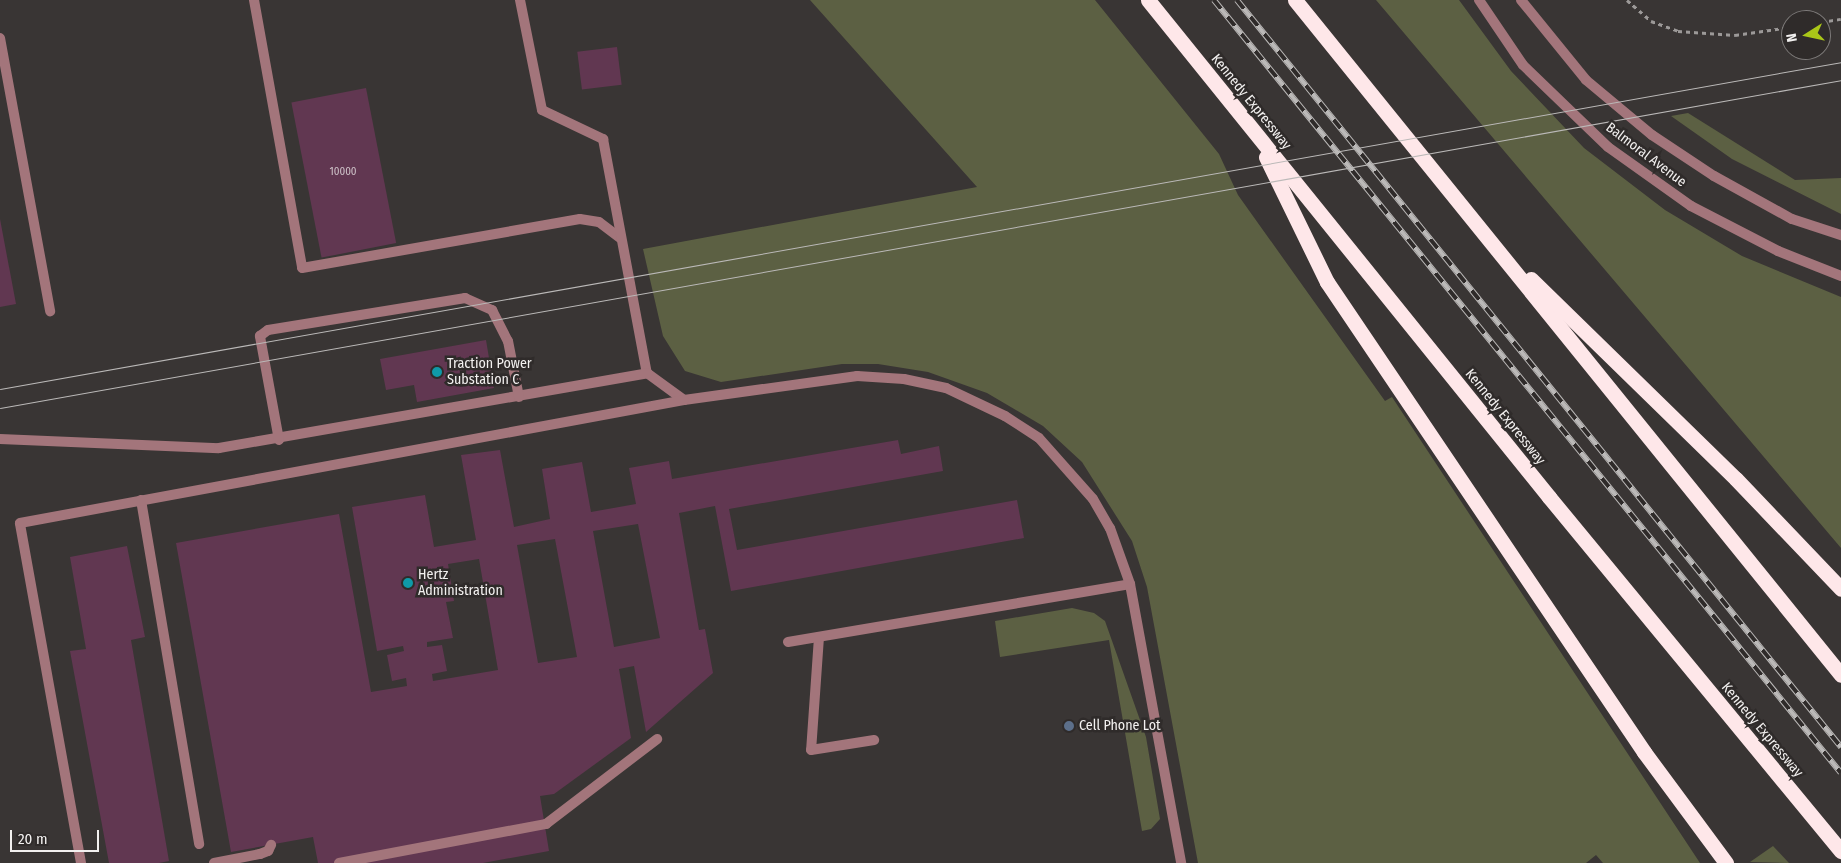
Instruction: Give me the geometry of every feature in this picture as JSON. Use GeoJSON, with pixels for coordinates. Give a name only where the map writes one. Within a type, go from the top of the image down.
{"type":"FeatureCollection","features":[{"type":"Feature","properties":{"kind":"highway","name":"Kennedy Expressway"},"geometry":{"type":"LineString","coordinates":[[1148,0],[1254,133],[1841,852]]}},
{"type":"Feature","properties":{"kind":"highway"},"geometry":{"type":"LineString","coordinates":[[1295,0],[1841,675]]}},
{"type":"Feature","properties":{"kind":"highway"},"geometry":{"type":"LineString","coordinates":[[1254,133],[1327,282],[1644,752],[1726,863]]}},
{"type":"Feature","properties":{"kind":"highway"},"geometry":{"type":"LineString","coordinates":[[1482,231],[1736,479],[1841,589]]}},
{"type":"Feature","properties":{"kind":"street"},"geometry":{"type":"LineString","coordinates":[[254,0],[302,268],[580,219],[599,222],[620,238]]}},
{"type":"Feature","properties":{"kind":"street"},"geometry":{"type":"LineString","coordinates":[[520,0],[542,110],[603,139],[620,238],[647,373],[684,400]]}},
{"type":"Feature","properties":{"kind":"street","name":"Balmoral Avenue"},"geometry":{"type":"LineString","coordinates":[[1479,0],[1523,64],[1608,147],[1691,206],[1778,251],[1841,276]]}},
{"type":"Feature","properties":{"kind":"street","name":"Balmoral Avenue"},"geometry":{"type":"LineString","coordinates":[[1521,0],[1586,80],[1652,135],[1714,176],[1792,219],[1841,236]]}},
{"type":"Feature","properties":{"kind":"street"},"geometry":{"type":"LineString","coordinates":[[0,38],[50,311]]}},
{"type":"Feature","properties":{"kind":"street"},"geometry":{"type":"LineString","coordinates":[[279,440],[260,336],[268,330],[465,298],[492,310],[508,341],[519,397]]}},
{"type":"Feature","properties":{"kind":"street"},"geometry":{"type":"LineString","coordinates":[[0,439],[219,448],[279,440],[647,373]]}},
{"type":"Feature","properties":{"kind":"street"},"geometry":{"type":"LineString","coordinates":[[81,863],[20,523],[684,400],[857,376],[904,379],[946,388],[1012,421],[1039,438],[1070,468],[1110,528],[1130,584],[1181,863]]}},
{"type":"Feature","properties":{"kind":"street"},"geometry":{"type":"LineString","coordinates":[[141,500],[199,844]]}},
{"type":"Feature","properties":{"kind":"street"},"geometry":{"type":"LineString","coordinates":[[788,642],[1130,584]]}},
{"type":"Feature","properties":{"kind":"street"},"geometry":{"type":"LineString","coordinates":[[819,637],[810,750],[874,740]]}},
{"type":"Feature","properties":{"kind":"street"},"geometry":{"type":"LineString","coordinates":[[339,863],[546,824],[657,739]]}},
{"type":"Feature","properties":{"kind":"street"},"geometry":{"type":"LineString","coordinates":[[214,863],[260,854],[268,851],[270,845]]}},
{"type":"Feature","properties":{"kind":"path"},"geometry":{"type":"LineString","coordinates":[[1627,0],[1651,21],[1678,31],[1735,35],[1781,28]]}},
{"type":"Feature","properties":{"kind":"green space"},"geometry":{"type":"Polygon","coordinates":[[[810,0],[1095,0],[1219,154],[1238,195],[1385,401],[1392,397],[1700,863],[1603,863],[1596,855],[1586,863],[1198,863],[1147,587],[1132,541],[1082,462],[1043,426],[987,393],[928,372],[878,364],[842,364],[721,382],[685,371],[663,336],[643,249],[977,187],[810,0]]]}},
{"type":"Feature","properties":{"kind":"green space"},"geometry":{"type":"Polygon","coordinates":[[[1376,0],[1459,0],[1511,71],[1584,148],[1665,210],[1742,256],[1841,297],[1841,548],[1376,0]]]}},
{"type":"Feature","properties":{"kind":"green space"},"geometry":{"type":"Polygon","coordinates":[[[1688,113],[1795,180],[1841,178],[1841,214],[1732,159],[1671,116],[1688,113]]]}},
{"type":"Feature","properties":{"kind":"green space"},"geometry":{"type":"Polygon","coordinates":[[[1072,608],[1094,613],[1105,621],[1146,737],[1160,819],[1151,829],[1142,831],[1109,640],[1000,657],[995,621],[1072,608]]]}},
{"type":"Feature","properties":{"kind":"green space"},"geometry":{"type":"Polygon","coordinates":[[[1773,846],[1789,863],[1750,862],[1773,846]]]}},
{"type":"Feature","properties":{"kind":"building"},"geometry":{"type":"Polygon","coordinates":[[[617,47],[622,85],[582,90],[577,52],[617,47]]]}},
{"type":"Feature","properties":{"kind":"building"},"geometry":{"type":"Polygon","coordinates":[[[366,88],[396,243],[322,258],[291,103],[366,88]]]}},
{"type":"Feature","properties":{"kind":"building"},"geometry":{"type":"Polygon","coordinates":[[[0,219],[16,304],[0,307],[0,219]]]}},
{"type":"Feature","properties":{"kind":"building","name":"Traction Power Substation C"},"geometry":{"type":"Polygon","coordinates":[[[486,340],[494,388],[417,402],[414,385],[386,390],[380,359],[486,340]]]}},
{"type":"Feature","properties":{"kind":"building"},"geometry":{"type":"Polygon","coordinates":[[[898,440],[901,454],[939,446],[943,471],[729,509],[737,550],[1017,500],[1024,538],[731,591],[715,506],[679,513],[699,630],[705,629],[713,673],[646,732],[634,666],[619,669],[631,738],[554,794],[540,796],[549,851],[483,863],[318,863],[313,837],[231,852],[176,543],[339,514],[371,692],[407,686],[406,678],[392,681],[387,655],[404,651],[403,646],[377,651],[352,507],[425,495],[434,547],[476,540],[461,455],[500,450],[514,527],[550,519],[542,469],[582,462],[591,512],[636,504],[629,468],[669,461],[672,479],[898,440]],[[638,524],[593,531],[614,647],[660,638],[638,524]],[[555,539],[517,545],[538,663],[577,657],[555,539]],[[479,559],[448,564],[454,601],[446,602],[453,638],[427,642],[427,647],[442,645],[447,671],[432,674],[433,681],[498,670],[479,559]]]}},
{"type":"Feature","properties":{"kind":"building"},"geometry":{"type":"Polygon","coordinates":[[[127,546],[145,637],[131,640],[169,861],[159,863],[109,863],[70,651],[86,649],[70,557],[127,546]]]}},
{"type":"Feature","properties":{"kind":"tram line"},"geometry":{"type":"LineString","coordinates":[[0,389],[1841,62]]}},
{"type":"Feature","properties":{"kind":"tram line"},"geometry":{"type":"LineString","coordinates":[[0,408],[1841,80]]}},
{"type":"Feature","properties":{"kind":"railway"},"geometry":{"type":"LineString","coordinates":[[1214,0],[1841,773]]}},
{"type":"Feature","properties":{"kind":"railway"},"geometry":{"type":"LineString","coordinates":[[1237,0],[1841,747]]}},
{"type":"Feature","properties":{"kind":"place","name":"Traction Power Substation C"},"geometry":{"type":"Point","coordinates":[437,372]}},
{"type":"Feature","properties":{"kind":"place","name":"Hertz Administration"},"geometry":{"type":"Point","coordinates":[408,583]}},
{"type":"Feature","properties":{"kind":"place","name":"Cell Phone Lot"},"geometry":{"type":"Point","coordinates":[1069,726]}}]}
